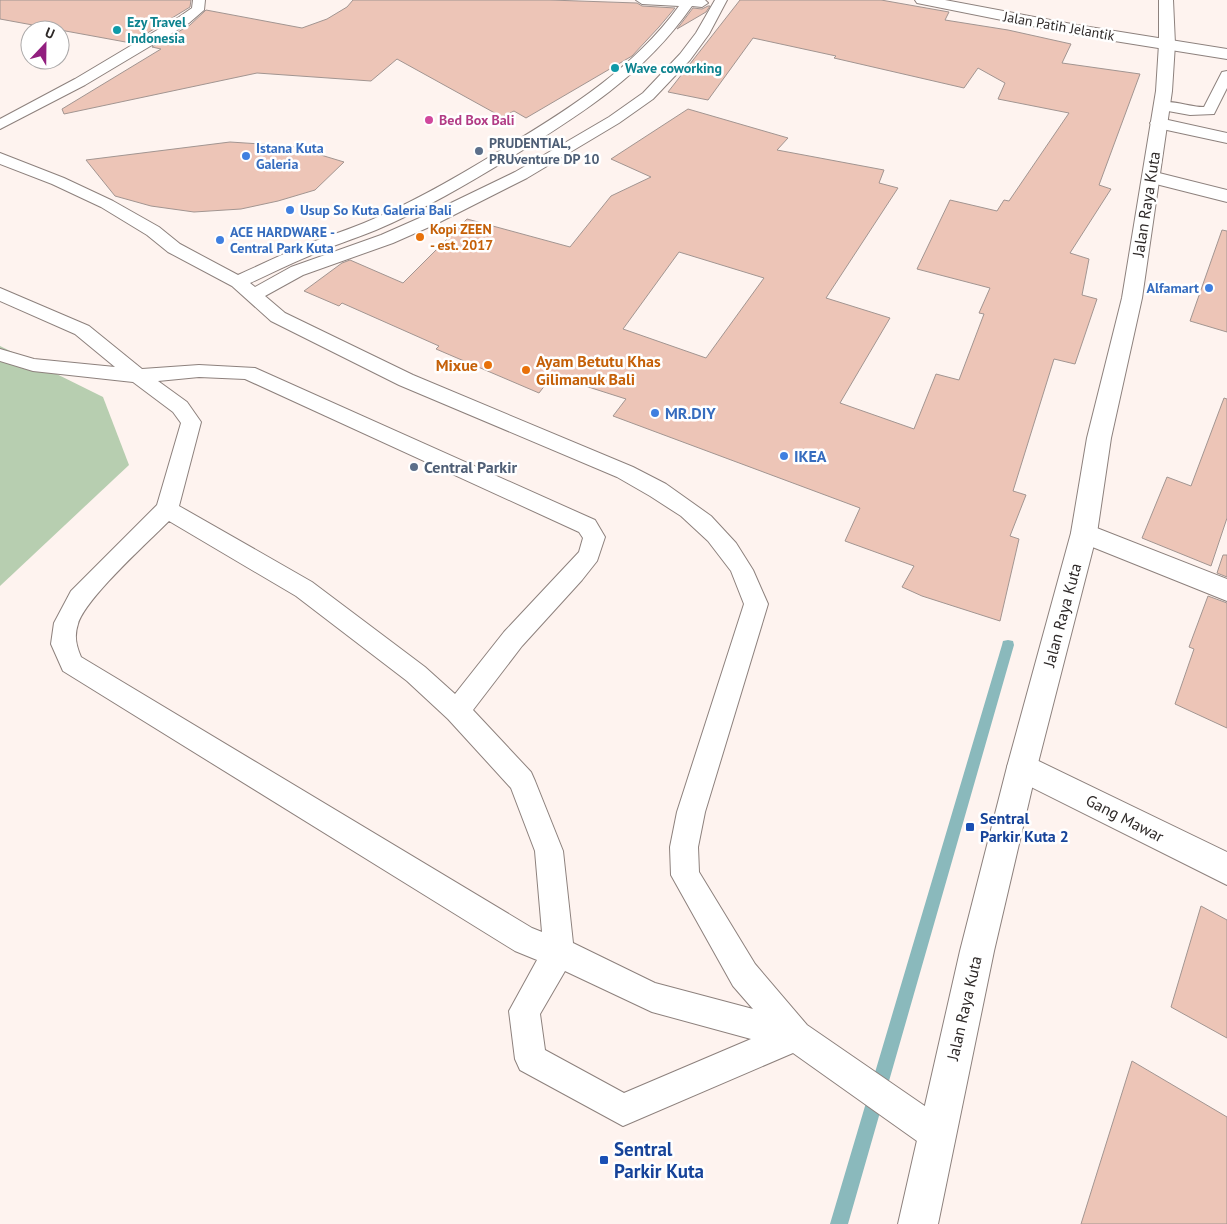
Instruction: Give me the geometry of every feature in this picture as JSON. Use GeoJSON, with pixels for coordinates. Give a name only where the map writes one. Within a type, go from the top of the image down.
{"type":"FeatureCollection","features":[{"type":"Feature","properties":{"kind":"main road","name":"Jalan Patih Jelantik"},"geometry":{"type":"LineString","coordinates":[[922,0],[1023,20],[1227,54]]}},
{"type":"Feature","properties":{"kind":"main road","name":"Jalan Raya Kuta"},"geometry":{"type":"LineString","coordinates":[[918,1224],[936,1134],[1022,767],[1084,532],[1099,438],[1132,298],[1160,114],[1167,44],[1166,0]]}},
{"type":"Feature","properties":{"kind":"main road"},"geometry":{"type":"LineString","coordinates":[[1160,114],[1227,138]]}},
{"type":"Feature","properties":{"kind":"main road"},"geometry":{"type":"LineString","coordinates":[[1151,177],[1227,196]]}},
{"type":"Feature","properties":{"kind":"main road"},"geometry":{"type":"LineString","coordinates":[[1084,532],[1227,590]]}},
{"type":"Feature","properties":{"kind":"main road","name":"Gang Mawar"},"geometry":{"type":"LineString","coordinates":[[1022,767],[1227,869]]}},
{"type":"Feature","properties":{"kind":"lane"},"geometry":{"type":"LineString","coordinates":[[0,125],[80,82],[184,20],[198,10],[199,0]]}},
{"type":"Feature","properties":{"kind":"lane"},"geometry":{"type":"LineString","coordinates":[[245,289],[387,239],[430,220],[521,175],[614,120],[648,96],[684,58],[702,34],[719,2],[642,0]]}},
{"type":"Feature","properties":{"kind":"lane"},"geometry":{"type":"LineString","coordinates":[[245,289],[303,252],[370,226],[451,187],[565,118],[611,85],[648,52],[670,28],[689,1]]}},
{"type":"Feature","properties":{"kind":"lane"},"geometry":{"type":"LineString","coordinates":[[1160,114],[1209,111],[1216,102],[1220,86],[1227,75]]}},
{"type":"Feature","properties":{"kind":"lane"},"geometry":{"type":"LineString","coordinates":[[0,158],[58,181],[107,204],[153,231],[174,248],[245,289],[278,318],[406,380],[625,472],[660,490],[696,514],[720,538],[739,566],[756,604],[692,812],[684,847],[685,875],[744,975],[796,1036],[936,1134]]}},
{"type":"Feature","properties":{"kind":"lane"},"geometry":{"type":"LineString","coordinates":[[0,294],[82,330],[138,376],[180,407],[191,422],[167,509],[79,598],[66,624],[63,644],[72,664],[525,941],[559,952],[652,997],[796,1036]]}},
{"type":"Feature","properties":{"kind":"lane"},"geometry":{"type":"LineString","coordinates":[[0,355],[33,365],[138,376],[199,371],[248,373],[587,526],[594,537],[589,555],[574,574],[513,639],[457,711]]}},
{"type":"Feature","properties":{"kind":"lane"},"geometry":{"type":"LineString","coordinates":[[167,509],[304,589],[416,674],[457,711],[522,781],[548,852],[559,952],[524,1011],[531,1059],[623,1110],[796,1036]]}},
{"type":"Feature","properties":{"kind":"green space"},"geometry":{"type":"Polygon","coordinates":[[[0,346],[103,397],[129,465],[0,586],[0,346]]]}},
{"type":"Feature","properties":{"kind":"building"},"geometry":{"type":"Polygon","coordinates":[[[0,0],[191,0],[190,7],[131,43],[70,32],[70,20],[20,20],[20,23],[0,19],[0,0]]]}},
{"type":"Feature","properties":{"kind":"building"},"geometry":{"type":"Polygon","coordinates":[[[353,0],[550,0],[637,3],[642,6],[675,8],[632,56],[526,118],[514,111],[502,117],[397,59],[371,81],[257,73],[64,114],[62,109],[161,49],[152,47],[190,25],[206,10],[302,28],[327,19],[347,7],[353,0]]]}},
{"type":"Feature","properties":{"kind":"building"},"geometry":{"type":"Polygon","coordinates":[[[740,0],[881,0],[949,12],[945,20],[1008,30],[1071,44],[1062,63],[1140,74],[1099,185],[1111,189],[1070,253],[1089,259],[1082,295],[1097,299],[1075,364],[1054,359],[1013,491],[1026,495],[1010,536],[1019,539],[1000,621],[922,596],[902,587],[914,566],[845,541],[860,508],[613,416],[626,399],[557,377],[553,381],[549,380],[539,393],[436,349],[439,346],[342,303],[339,306],[304,291],[342,263],[350,260],[403,283],[467,219],[570,247],[611,196],[651,177],[611,159],[688,109],[788,138],[777,150],[884,170],[879,183],[898,188],[826,298],[890,318],[840,403],[914,429],[936,374],[959,380],[984,314],[979,313],[990,288],[917,269],[950,200],[997,211],[1004,200],[1009,201],[1069,113],[998,99],[1005,83],[978,68],[964,88],[834,58],[836,56],[753,38],[708,100],[668,92],[740,0]],[[679,252],[623,329],[706,358],[764,278],[679,252]]]}},
{"type":"Feature","properties":{"kind":"building"},"geometry":{"type":"Polygon","coordinates":[[[710,6],[706,12],[677,29],[693,8],[702,9],[710,6]]]}},
{"type":"Feature","properties":{"kind":"building"},"geometry":{"type":"Polygon","coordinates":[[[230,142],[291,146],[344,162],[315,190],[241,209],[194,212],[151,206],[115,196],[86,160],[230,142]]]}},
{"type":"Feature","properties":{"kind":"building"},"geometry":{"type":"Polygon","coordinates":[[[1222,230],[1227,231],[1227,332],[1190,321],[1222,230]]]}},
{"type":"Feature","properties":{"kind":"building"},"geometry":{"type":"Polygon","coordinates":[[[1224,398],[1227,399],[1227,518],[1211,566],[1142,538],[1167,477],[1191,486],[1224,398]]]}},
{"type":"Feature","properties":{"kind":"building"},"geometry":{"type":"Polygon","coordinates":[[[1223,555],[1227,555],[1227,577],[1217,573],[1223,555]]]}},
{"type":"Feature","properties":{"kind":"building"},"geometry":{"type":"Polygon","coordinates":[[[1208,596],[1227,603],[1227,728],[1175,704],[1194,649],[1189,647],[1208,596]]]}},
{"type":"Feature","properties":{"kind":"building"},"geometry":{"type":"Polygon","coordinates":[[[1201,906],[1227,920],[1227,1038],[1171,1007],[1201,906]]]}},
{"type":"Feature","properties":{"kind":"building"},"geometry":{"type":"Polygon","coordinates":[[[1132,1061],[1227,1117],[1227,1224],[1081,1224],[1132,1061]]]}},
{"type":"Feature","properties":{"kind":"waterway"},"geometry":{"type":"LineString","coordinates":[[839,1224],[1008,645]]}},
{"type":"Feature","properties":{"kind":"place","name":"Ezy Travel Indonesia"},"geometry":{"type":"Point","coordinates":[117,30]}},
{"type":"Feature","properties":{"kind":"place","name":"Wave coworking"},"geometry":{"type":"Point","coordinates":[615,68]}},
{"type":"Feature","properties":{"kind":"place","name":"Bed Box Bali"},"geometry":{"type":"Point","coordinates":[429,120]}},
{"type":"Feature","properties":{"kind":"place","name":"PRUDENTIAL, PRUventure DP 10"},"geometry":{"type":"Point","coordinates":[479,151]}},
{"type":"Feature","properties":{"kind":"place","name":"Istana Kuta Galeria"},"geometry":{"type":"Point","coordinates":[246,156]}},
{"type":"Feature","properties":{"kind":"place","name":"Usup So Kuta Galeria Bali"},"geometry":{"type":"Point","coordinates":[290,210]}},
{"type":"Feature","properties":{"kind":"place","name":"Kopi ZEEN - est. 2017"},"geometry":{"type":"Point","coordinates":[420,237]}},
{"type":"Feature","properties":{"kind":"place","name":"ACE HARDWARE - Central Park Kuta"},"geometry":{"type":"Point","coordinates":[220,240]}},
{"type":"Feature","properties":{"kind":"place","name":"Alfamart"},"geometry":{"type":"Point","coordinates":[1209,288]}},
{"type":"Feature","properties":{"kind":"place","name":"Mixue"},"geometry":{"type":"Point","coordinates":[488,365]}},
{"type":"Feature","properties":{"kind":"place","name":"Ayam Betutu Khas Gilimanuk Bali"},"geometry":{"type":"Point","coordinates":[526,370]}},
{"type":"Feature","properties":{"kind":"place","name":"MR.DIY"},"geometry":{"type":"Point","coordinates":[655,413]}},
{"type":"Feature","properties":{"kind":"place","name":"IKEA"},"geometry":{"type":"Point","coordinates":[784,456]}},
{"type":"Feature","properties":{"kind":"place","name":"Central Parkir"},"geometry":{"type":"Point","coordinates":[414,467]}},
{"type":"Feature","properties":{"kind":"place","name":"Sentral Parkir Kuta 2"},"geometry":{"type":"Point","coordinates":[970,827]}},
{"type":"Feature","properties":{"kind":"place","name":"Sentral Parkir Kuta"},"geometry":{"type":"Point","coordinates":[604,1160]}}]}
